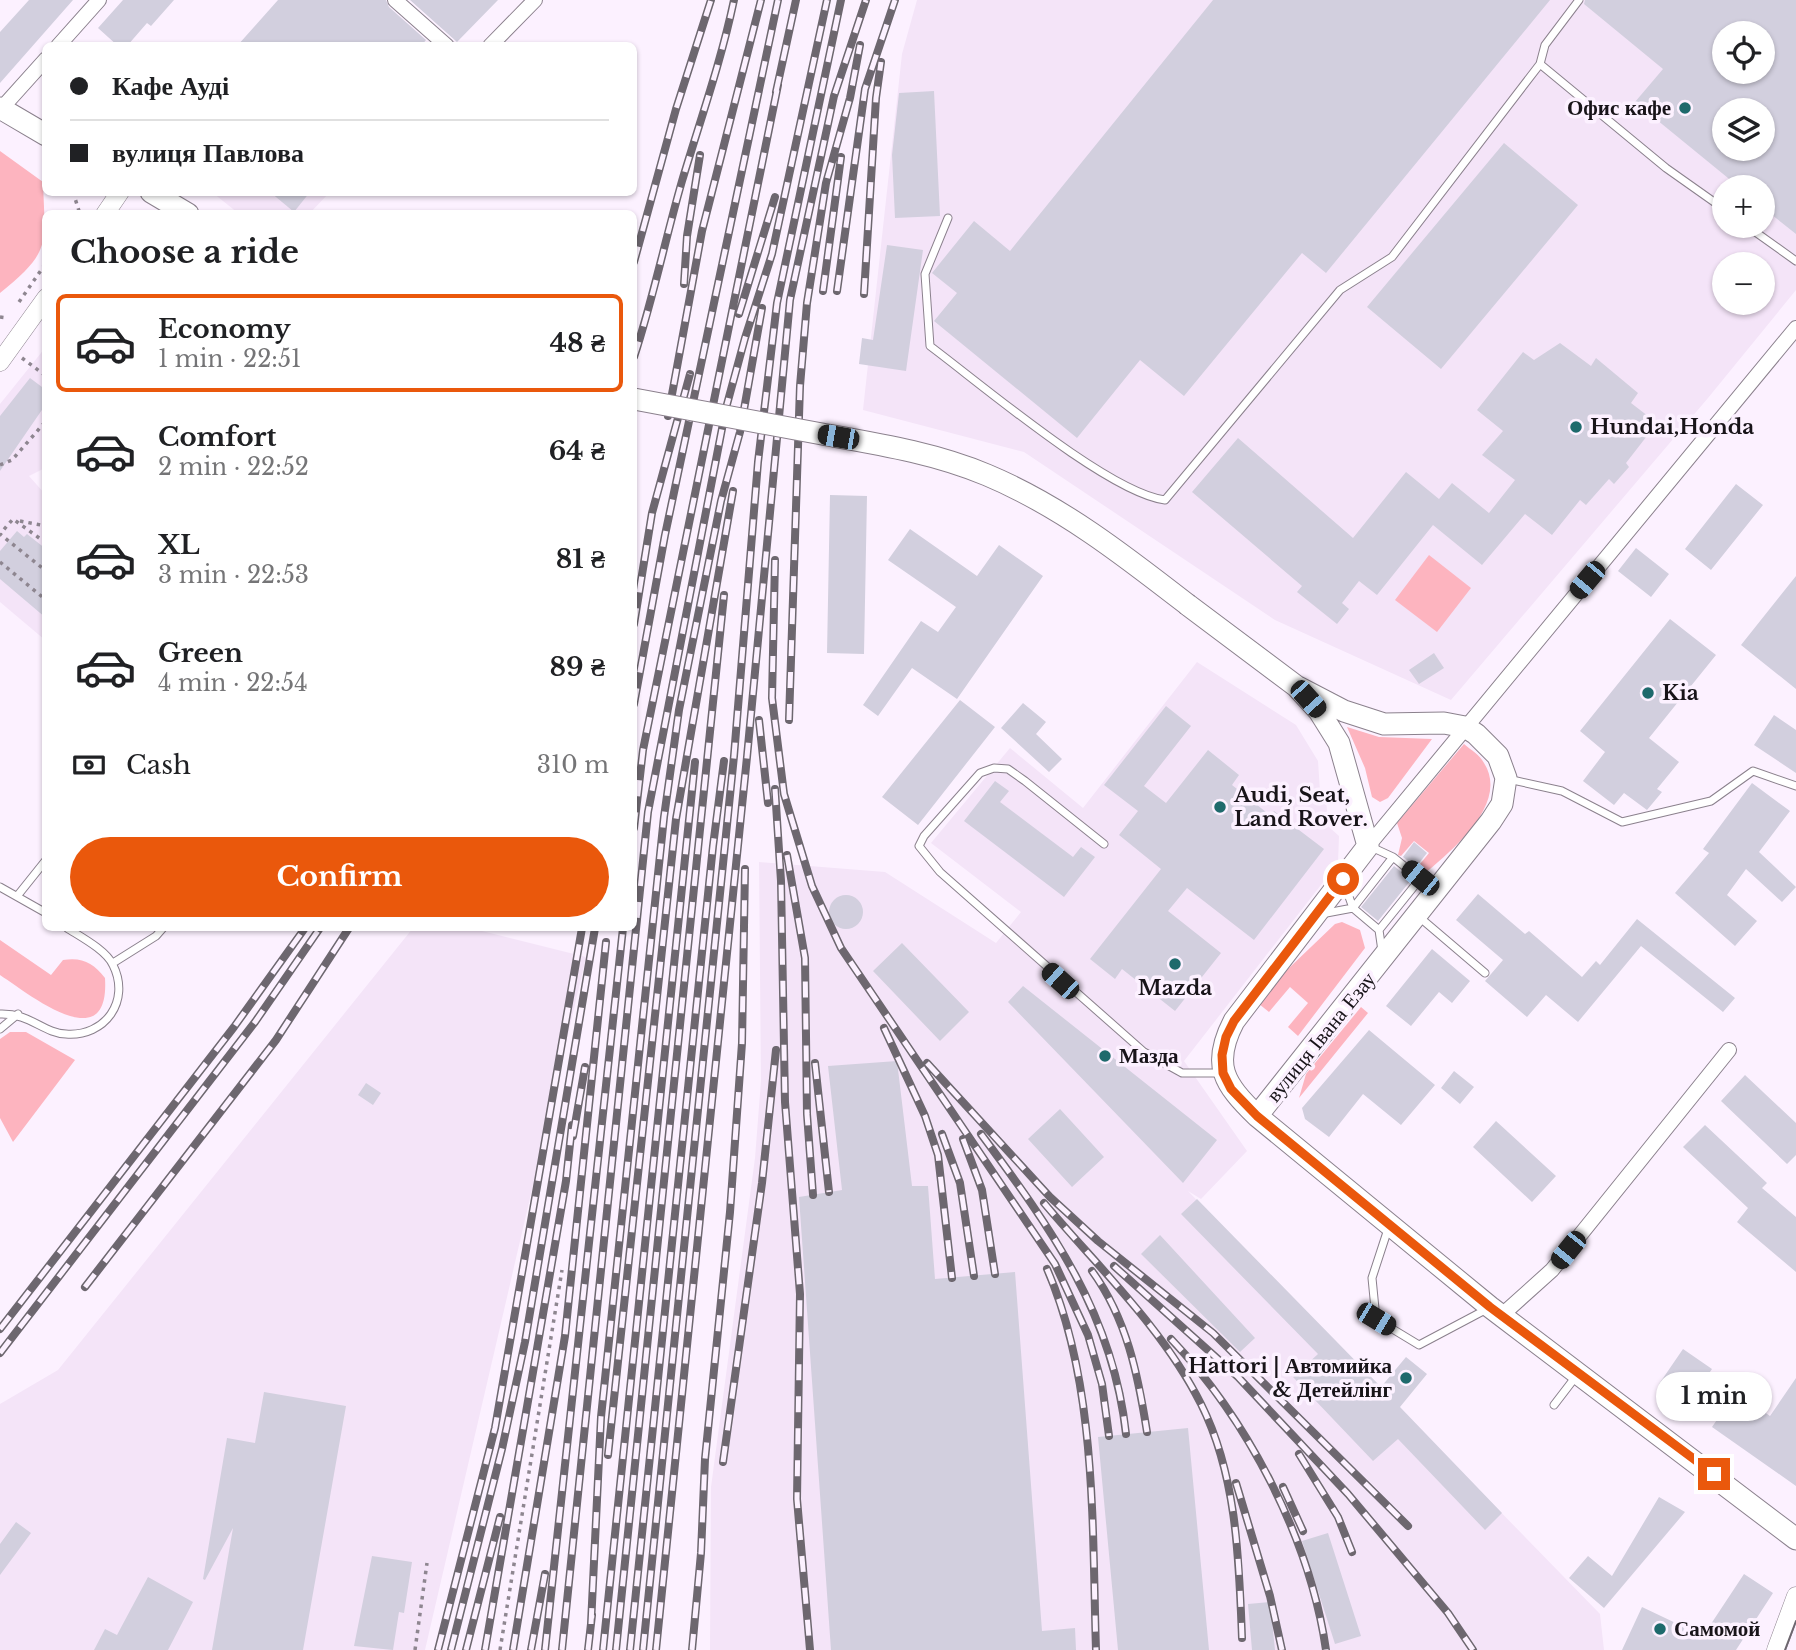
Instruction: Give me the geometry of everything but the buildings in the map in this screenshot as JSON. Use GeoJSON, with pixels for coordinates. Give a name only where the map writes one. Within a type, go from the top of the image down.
{"type":"FeatureCollection","features":[{"type":"Feature","properties":{"kind":"main road"},"geometry":{"type":"LineString","coordinates":[[1,108],[42,133]]}},
{"type":"Feature","properties":{"kind":"main road"},"geometry":{"type":"LineString","coordinates":[[157,196],[181,210]]}},
{"type":"Feature","properties":{"kind":"main road"},"geometry":{"type":"LineString","coordinates":[[637,400],[889,446],[950,461],[987,475],[1056,510],[1296,686],[1344,711],[1384,724],[1444,723],[1465,727],[1498,756],[1506,778]]}},
{"type":"Feature","properties":{"kind":"main road"},"geometry":{"type":"LineString","coordinates":[[1223,1073],[1224,1046],[1234,1021],[1368,846],[1339,743],[1319,711],[1296,686]]}},
{"type":"Feature","properties":{"kind":"main road","name":"вулиця Івана Езау"},"geometry":{"type":"LineString","coordinates":[[1223,1073],[1231,1089],[1257,1116],[1417,916],[1502,804],[1506,778]]}},
{"type":"Feature","properties":{"kind":"main road"},"geometry":{"type":"LineString","coordinates":[[1257,1116],[1496,1311],[1796,1539]]}},
{"type":"Feature","properties":{"kind":"street"},"geometry":{"type":"LineString","coordinates":[[62,42],[99,0]]}},
{"type":"Feature","properties":{"kind":"street"},"geometry":{"type":"LineString","coordinates":[[395,0],[442,42]]}},
{"type":"Feature","properties":{"kind":"street"},"geometry":{"type":"LineString","coordinates":[[494,42],[535,0]]}},
{"type":"Feature","properties":{"kind":"street"},"geometry":{"type":"LineString","coordinates":[[1,108],[42,63]]}},
{"type":"Feature","properties":{"kind":"street"},"geometry":{"type":"LineString","coordinates":[[5,355],[42,304]]}},
{"type":"Feature","properties":{"kind":"street"},"geometry":{"type":"LineString","coordinates":[[1368,846],[1796,328]]}},
{"type":"Feature","properties":{"kind":"street"},"geometry":{"type":"LineString","coordinates":[[1496,1311],[1552,1270],[1729,1050]]}},
{"type":"Feature","properties":{"kind":"street"},"geometry":{"type":"LineString","coordinates":[[1776,1650],[1796,1596]]}},
{"type":"Feature","properties":{"kind":"lane"},"geometry":{"type":"LineString","coordinates":[[947,218],[925,274],[930,346],[1091,465],[1150,498],[1165,500],[1340,290],[1392,257],[1540,64],[1545,45],[1579,0]]}},
{"type":"Feature","properties":{"kind":"lane"},"geometry":{"type":"LineString","coordinates":[[1540,64],[1666,168],[1712,201]]}},
{"type":"Feature","properties":{"kind":"lane"},"geometry":{"type":"LineString","coordinates":[[1764,238],[1796,261]]}},
{"type":"Feature","properties":{"kind":"lane"},"geometry":{"type":"LineString","coordinates":[[1104,844],[1008,769],[994,768],[980,773],[924,836],[919,846],[950,882],[1144,1052],[1182,1073],[1223,1073]]}},
{"type":"Feature","properties":{"kind":"lane"},"geometry":{"type":"LineString","coordinates":[[1506,778],[1562,791],[1622,822],[1711,801],[1753,771],[1796,786]]}},
{"type":"Feature","properties":{"kind":"lane"},"geometry":{"type":"LineString","coordinates":[[1368,846],[1394,857],[1420,878],[1445,880]]}},
{"type":"Feature","properties":{"kind":"lane"},"geometry":{"type":"LineString","coordinates":[[1316,915],[1353,908],[1394,857]]}},
{"type":"Feature","properties":{"kind":"lane"},"geometry":{"type":"LineString","coordinates":[[18,895],[42,865]]}},
{"type":"Feature","properties":{"kind":"lane"},"geometry":{"type":"LineString","coordinates":[[1379,930],[1420,878]]}},
{"type":"Feature","properties":{"kind":"lane"},"geometry":{"type":"LineString","coordinates":[[1343,879],[1353,908],[1379,930],[1383,959]]}},
{"type":"Feature","properties":{"kind":"lane"},"geometry":{"type":"LineString","coordinates":[[0,887],[42,910]]}},
{"type":"Feature","properties":{"kind":"lane"},"geometry":{"type":"LineString","coordinates":[[1417,916],[1485,973]]}},
{"type":"Feature","properties":{"kind":"lane"},"geometry":{"type":"LineString","coordinates":[[0,1014],[19,1013],[63,1034],[87,1034],[105,1023],[117,1006],[119,988],[113,963],[71,931]]}},
{"type":"Feature","properties":{"kind":"lane"},"geometry":{"type":"LineString","coordinates":[[113,963],[160,931]]}},
{"type":"Feature","properties":{"kind":"lane"},"geometry":{"type":"LineString","coordinates":[[0,1029],[19,1013]]}},
{"type":"Feature","properties":{"kind":"lane"},"geometry":{"type":"LineString","coordinates":[[1389,1225],[1372,1278],[1376,1319],[1419,1345],[1496,1311]]}},
{"type":"Feature","properties":{"kind":"lane"},"geometry":{"type":"LineString","coordinates":[[1554,1405],[1578,1374]]}},
{"type":"Feature","properties":{"kind":"path"},"geometry":{"type":"LineString","coordinates":[[0,329],[42,269]]}},
{"type":"Feature","properties":{"kind":"path"},"geometry":{"type":"LineString","coordinates":[[0,317],[8,318]]}},
{"type":"Feature","properties":{"kind":"path"},"geometry":{"type":"LineString","coordinates":[[5,355],[42,374]]}},
{"type":"Feature","properties":{"kind":"path"},"geometry":{"type":"LineString","coordinates":[[0,464],[12,460],[42,426]]}},
{"type":"Feature","properties":{"kind":"path"},"geometry":{"type":"LineString","coordinates":[[42,525],[13,519],[0,534],[42,568]]}},
{"type":"Feature","properties":{"kind":"path"},"geometry":{"type":"LineString","coordinates":[[19,520],[42,540]]}},
{"type":"Feature","properties":{"kind":"path"},"geometry":{"type":"LineString","coordinates":[[0,562],[42,597]]}},
{"type":"Feature","properties":{"kind":"path"},"geometry":{"type":"LineString","coordinates":[[500,1650],[562,1270]]}},
{"type":"Feature","properties":{"kind":"path"},"geometry":{"type":"LineString","coordinates":[[415,1650],[427,1563]]}},
{"type":"Feature","properties":{"kind":"shaded area"},"geometry":{"type":"Polygon","coordinates":[[[917,0],[1796,0],[1796,290],[1708,398],[1451,700],[1275,620],[1024,452],[863,410],[902,54],[917,0]]]}},
{"type":"Feature","properties":{"kind":"shaded area"},"geometry":{"type":"Polygon","coordinates":[[[0,151],[42,181],[44,210],[42,245],[37,256],[17,279],[0,293],[0,151]]]}},
{"type":"Feature","properties":{"kind":"shaded area"},"geometry":{"type":"Polygon","coordinates":[[[217,196],[326,196],[313,210],[234,210],[217,196]]]}},
{"type":"Feature","properties":{"kind":"shaded area"},"geometry":{"type":"Polygon","coordinates":[[[42,352],[42,470],[29,476],[42,491],[42,637],[0,602],[0,404],[42,352]]]}},
{"type":"Feature","properties":{"kind":"shaded area"},"geometry":{"type":"Polygon","coordinates":[[[1429,555],[1471,588],[1437,632],[1395,600],[1429,555]]]}},
{"type":"Feature","properties":{"kind":"shaded area"},"geometry":{"type":"Polygon","coordinates":[[[1197,662],[1296,725],[1318,761],[1320,791],[1326,797],[1328,826],[1339,836],[1338,863],[1184,1061],[1247,1151],[1201,1199],[1188,1191],[1600,1614],[1604,1650],[710,1650],[711,1487],[755,1158],[761,1081],[759,862],[885,872],[996,943],[1021,912],[931,843],[1010,748],[1083,808],[1197,662]]]}},
{"type":"Feature","properties":{"kind":"shaded area"},"geometry":{"type":"Polygon","coordinates":[[[1347,727],[1379,737],[1432,739],[1388,798],[1380,802],[1372,797],[1365,768],[1347,727]]]}},
{"type":"Feature","properties":{"kind":"shaded area"},"geometry":{"type":"Polygon","coordinates":[[[1464,744],[1484,763],[1490,779],[1484,810],[1461,840],[1423,875],[1416,869],[1429,853],[1414,841],[1401,856],[1398,855],[1402,838],[1397,823],[1464,744]]]}},
{"type":"Feature","properties":{"kind":"shaded area"},"geometry":{"type":"Polygon","coordinates":[[[1342,922],[1360,930],[1365,948],[1298,1036],[1288,1027],[1308,1003],[1290,987],[1269,1012],[1259,1004],[1288,969],[1335,924],[1342,922]]]}},
{"type":"Feature","properties":{"kind":"shaded area"},"geometry":{"type":"Polygon","coordinates":[[[411,931],[482,931],[586,957],[425,1650],[0,1650],[0,1404],[58,1370],[411,931]]]}},
{"type":"Feature","properties":{"kind":"shaded area"},"geometry":{"type":"Polygon","coordinates":[[[0,940],[51,975],[63,960],[82,960],[96,968],[105,978],[103,1002],[95,1015],[82,1018],[65,1014],[47,1006],[0,975],[0,940]]]}},
{"type":"Feature","properties":{"kind":"shaded area"},"geometry":{"type":"Polygon","coordinates":[[[1361,1007],[1368,1013],[1299,1098],[1306,1074],[1361,1007]]]}},
{"type":"Feature","properties":{"kind":"shaded area"},"geometry":{"type":"Polygon","coordinates":[[[10,1032],[26,1032],[75,1060],[13,1142],[0,1118],[0,1039],[10,1032]]]}},
{"type":"Feature","properties":{"kind":"tram line"},"geometry":{"type":"LineString","coordinates":[[1785,1650],[1796,1621]]}},
{"type":"Feature","properties":{"kind":"railway"},"geometry":{"type":"LineString","coordinates":[[637,251],[676,109],[711,0]]}},
{"type":"Feature","properties":{"kind":"railway"},"geometry":{"type":"LineString","coordinates":[[637,347],[682,181],[717,69],[734,0]]}},
{"type":"Feature","properties":{"kind":"railway"},"geometry":{"type":"LineString","coordinates":[[668,416],[702,231],[761,0]]}},
{"type":"Feature","properties":{"kind":"railway"},"geometry":{"type":"LineString","coordinates":[[637,688],[665,535],[778,0]]}},
{"type":"Feature","properties":{"kind":"railway"},"geometry":{"type":"LineString","coordinates":[[776,92],[796,0]]}},
{"type":"Feature","properties":{"kind":"railway"},"geometry":{"type":"LineString","coordinates":[[637,919],[648,812],[726,408],[772,254],[827,0]]}},
{"type":"Feature","properties":{"kind":"railway"},"geometry":{"type":"LineString","coordinates":[[643,1650],[734,756],[758,462],[777,303],[841,0]]}},
{"type":"Feature","properties":{"kind":"railway"},"geometry":{"type":"LineString","coordinates":[[656,1650],[747,757],[790,300],[834,96],[866,0]]}},
{"type":"Feature","properties":{"kind":"railway"},"geometry":{"type":"LineString","coordinates":[[837,291],[865,89],[895,0]]}},
{"type":"Feature","properties":{"kind":"railway"},"geometry":{"type":"LineString","coordinates":[[789,720],[800,386],[807,303],[826,183],[850,98],[860,45]]}},
{"type":"Feature","properties":{"kind":"railway"},"geometry":{"type":"LineString","coordinates":[[864,294],[876,98],[881,62]]}},
{"type":"Feature","properties":{"kind":"railway"},"geometry":{"type":"LineString","coordinates":[[637,802],[643,750],[778,85]]}},
{"type":"Feature","properties":{"kind":"railway"},"geometry":{"type":"LineString","coordinates":[[684,284],[687,236],[700,155]]}},
{"type":"Feature","properties":{"kind":"railway"},"geometry":{"type":"LineString","coordinates":[[823,291],[841,157]]}},
{"type":"Feature","properties":{"kind":"railway"},"geometry":{"type":"LineString","coordinates":[[739,314],[775,197]]}},
{"type":"Feature","properties":{"kind":"railway"},"geometry":{"type":"LineString","coordinates":[[591,1624],[601,1417],[664,817],[679,710],[721,501],[740,432],[762,308]]}},
{"type":"Feature","properties":{"kind":"railway"},"geometry":{"type":"LineString","coordinates":[[637,606],[652,513],[690,374]]}},
{"type":"Feature","properties":{"kind":"railway"},"geometry":{"type":"LineString","coordinates":[[608,1455],[676,819],[733,491]]}},
{"type":"Feature","properties":{"kind":"railway"},"geometry":{"type":"LineString","coordinates":[[775,560],[772,698],[784,794],[812,886],[841,948],[1055,1264],[1088,1335],[1102,1384],[1109,1436]]}},
{"type":"Feature","properties":{"kind":"railway"},"geometry":{"type":"LineString","coordinates":[[616,1650],[724,595]]}},
{"type":"Feature","properties":{"kind":"railway"},"geometry":{"type":"LineString","coordinates":[[759,720],[768,803]]}},
{"type":"Feature","properties":{"kind":"railway"},"geometry":{"type":"LineString","coordinates":[[630,1650],[724,761]]}},
{"type":"Feature","properties":{"kind":"railway"},"geometry":{"type":"LineString","coordinates":[[603,1650],[695,762]]}},
{"type":"Feature","properties":{"kind":"railway"},"geometry":{"type":"LineString","coordinates":[[775,789],[781,881],[785,1102],[800,1294],[797,1499],[810,1650]]}},
{"type":"Feature","properties":{"kind":"railway"},"geometry":{"type":"LineString","coordinates":[[787,855],[805,958],[807,1114],[813,1195]]}},
{"type":"Feature","properties":{"kind":"railway"},"geometry":{"type":"LineString","coordinates":[[692,1650],[701,1553],[705,1459],[730,1212],[742,1043],[745,869]]}},
{"type":"Feature","properties":{"kind":"railway"},"geometry":{"type":"LineString","coordinates":[[0,1329],[234,1027],[303,931]]}},
{"type":"Feature","properties":{"kind":"railway"},"geometry":{"type":"LineString","coordinates":[[0,1353],[255,1022],[318,931]]}},
{"type":"Feature","properties":{"kind":"railway"},"geometry":{"type":"LineString","coordinates":[[85,1287],[276,1040],[347,931]]}},
{"type":"Feature","properties":{"kind":"railway"},"geometry":{"type":"LineString","coordinates":[[438,1650],[495,1428],[581,931]]}},
{"type":"Feature","properties":{"kind":"railway"},"geometry":{"type":"LineString","coordinates":[[451,1650],[502,1449],[525,1342],[594,931]]}},
{"type":"Feature","properties":{"kind":"railway"},"geometry":{"type":"LineString","coordinates":[[545,1650],[623,931]]}},
{"type":"Feature","properties":{"kind":"railway"},"geometry":{"type":"LineString","coordinates":[[562,1650],[636,931]]}},
{"type":"Feature","properties":{"kind":"railway"},"geometry":{"type":"LineString","coordinates":[[513,1650],[565,1336],[606,942]]}},
{"type":"Feature","properties":{"kind":"railway"},"geometry":{"type":"LineString","coordinates":[[884,1028],[925,1116],[938,1155],[952,1278]]}},
{"type":"Feature","properties":{"kind":"railway"},"geometry":{"type":"LineString","coordinates":[[723,1462],[762,1183],[776,1050]]}},
{"type":"Feature","properties":{"kind":"railway"},"geometry":{"type":"LineString","coordinates":[[815,1063],[829,1192]]}},
{"type":"Feature","properties":{"kind":"railway"},"geometry":{"type":"LineString","coordinates":[[927,1063],[1050,1197],[1098,1241],[1213,1333],[1408,1526]]}},
{"type":"Feature","properties":{"kind":"railway"},"geometry":{"type":"LineString","coordinates":[[573,1136],[585,1067]]}},
{"type":"Feature","properties":{"kind":"railway"},"geometry":{"type":"LineString","coordinates":[[485,1650],[566,1181],[572,1125]]}},
{"type":"Feature","properties":{"kind":"railway"},"geometry":{"type":"LineString","coordinates":[[942,1134],[960,1183],[974,1276]]}},
{"type":"Feature","properties":{"kind":"railway"},"geometry":{"type":"LineString","coordinates":[[981,1134],[1054,1239],[1093,1311],[1108,1350],[1119,1391],[1126,1434]]}},
{"type":"Feature","properties":{"kind":"railway"},"geometry":{"type":"LineString","coordinates":[[963,1139],[982,1190],[995,1274]]}},
{"type":"Feature","properties":{"kind":"railway"},"geometry":{"type":"LineString","coordinates":[[1044,1203],[1149,1324],[1186,1376],[1201,1404],[1213,1432],[1229,1489],[1237,1549],[1242,1638]]}},
{"type":"Feature","properties":{"kind":"railway"},"geometry":{"type":"LineString","coordinates":[[1114,1266],[1238,1377],[1348,1494],[1448,1613],[1473,1650]]}},
{"type":"Feature","properties":{"kind":"railway"},"geometry":{"type":"LineString","coordinates":[[1047,1269],[1063,1313],[1083,1407],[1092,1505],[1096,1650]]}},
{"type":"Feature","properties":{"kind":"railway"},"geometry":{"type":"LineString","coordinates":[[1092,1271],[1114,1308],[1129,1348],[1147,1432]]}},
{"type":"Feature","properties":{"kind":"railway"},"geometry":{"type":"LineString","coordinates":[[1171,1339],[1225,1406],[1271,1483],[1306,1566],[1326,1650]]}},
{"type":"Feature","properties":{"kind":"railway"},"geometry":{"type":"LineString","coordinates":[[1299,1454],[1338,1517],[1352,1552]]}},
{"type":"Feature","properties":{"kind":"railway"},"geometry":{"type":"LineString","coordinates":[[1236,1483],[1270,1596],[1282,1650]]}},
{"type":"Feature","properties":{"kind":"railway"},"geometry":{"type":"LineString","coordinates":[[1283,1487],[1303,1531]]}},
{"type":"Feature","properties":{"kind":"railway"},"geometry":{"type":"LineString","coordinates":[[466,1650],[500,1517]]}},
{"type":"Feature","properties":{"kind":"railway"},"geometry":{"type":"LineString","coordinates":[[531,1650],[545,1574]]}},
{"type":"Feature","properties":{"kind":"railway"},"geometry":{"type":"LineString","coordinates":[[588,1650],[592,1615]]}},
{"type":"Feature","properties":{"kind":"place","name":"Офис кафе"},"geometry":{"type":"Point","coordinates":[1685,108]}},
{"type":"Feature","properties":{"kind":"place","name":"Hundai,Honda"},"geometry":{"type":"Point","coordinates":[1576,427]}},
{"type":"Feature","properties":{"kind":"place","name":"Kia"},"geometry":{"type":"Point","coordinates":[1648,693]}},
{"type":"Feature","properties":{"kind":"place","name":"Audi, Seat, Land Rover."},"geometry":{"type":"Point","coordinates":[1220,807]}},
{"type":"Feature","properties":{"kind":"place","name":"Mazda"},"geometry":{"type":"Point","coordinates":[1175,964]}},
{"type":"Feature","properties":{"kind":"place","name":"Мазда"},"geometry":{"type":"Point","coordinates":[1105,1056]}},
{"type":"Feature","properties":{"kind":"place","name":"Hattori | Автомийка & Детейлінг"},"geometry":{"type":"Point","coordinates":[1406,1378]}},
{"type":"Feature","properties":{"kind":"place","name":"Самомой"},"geometry":{"type":"Point","coordinates":[1660,1629]}},
{"type":"Feature","properties":{"kind":"route"},"geometry":{"type":"LineString","coordinates":[[1343,879],[1234,1021],[1226,1037],[1222,1055],[1223,1073],[1231,1089],[1257,1116],[1490,1307],[1714,1474]]}}]}
